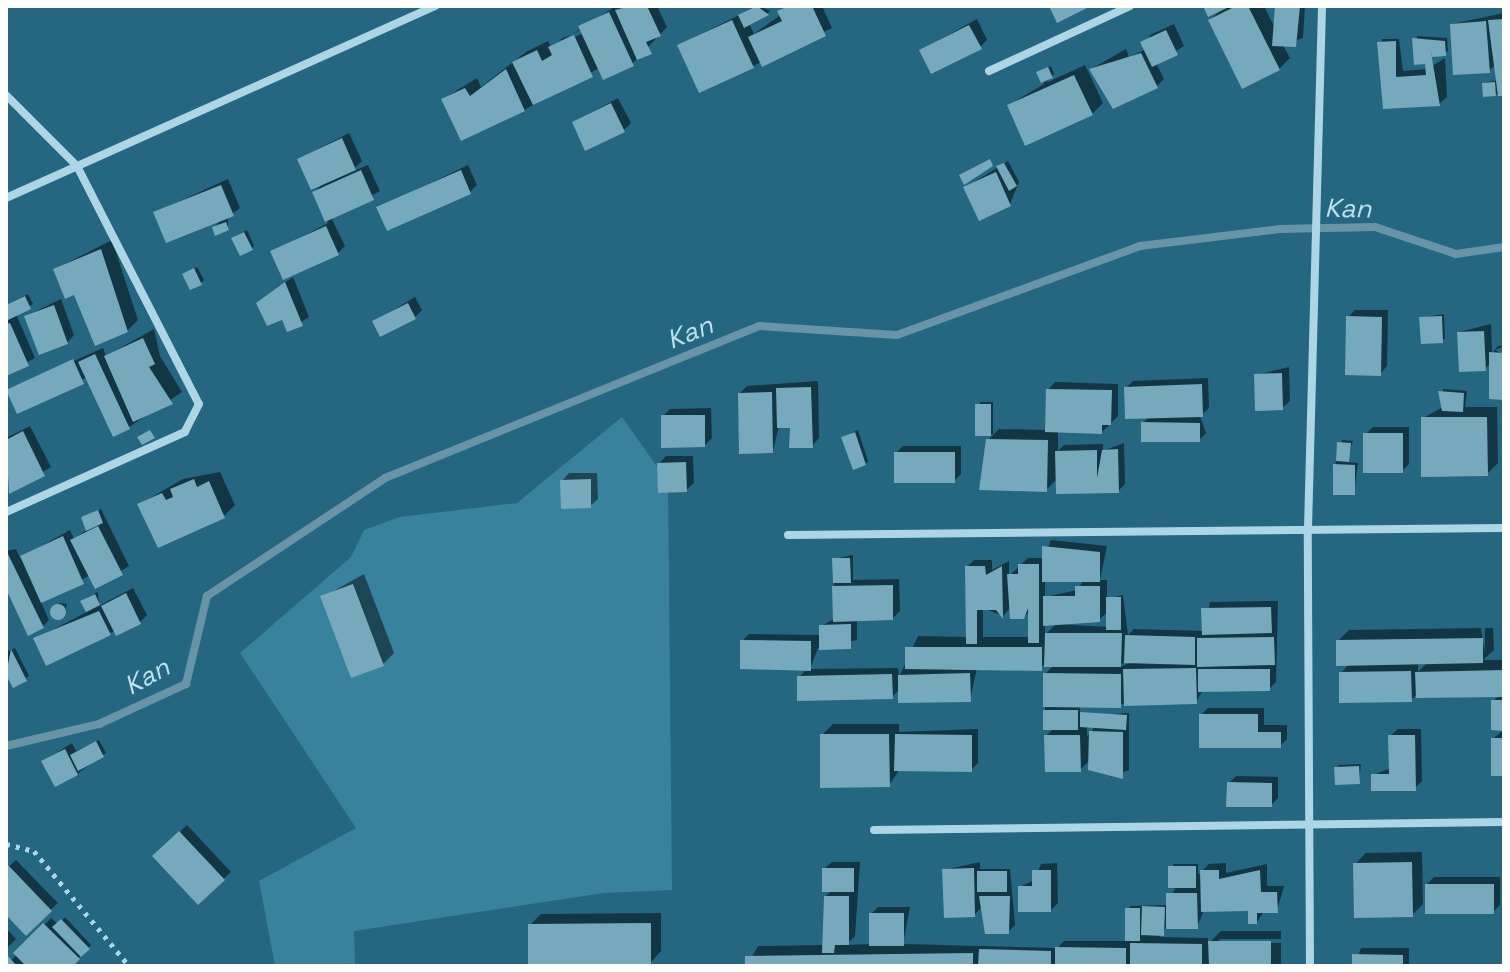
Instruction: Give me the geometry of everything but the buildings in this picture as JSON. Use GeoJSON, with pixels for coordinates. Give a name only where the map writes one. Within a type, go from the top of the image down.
{"type":"FeatureCollection","features":[{"type":"Feature","properties":{"kind":"street"},"geometry":{"type":"LineString","coordinates":[[6,198],[436,6]]}},
{"type":"Feature","properties":{"kind":"street"},"geometry":{"type":"LineString","coordinates":[[989,71],[1130,6]]}},
{"type":"Feature","properties":{"kind":"street"},"geometry":{"type":"LineString","coordinates":[[1310,966],[1308,528],[1322,6]]}},
{"type":"Feature","properties":{"kind":"street"},"geometry":{"type":"LineString","coordinates":[[6,95],[77,166],[199,404],[196,420],[185,432],[6,512]]}},
{"type":"Feature","properties":{"kind":"street"},"geometry":{"type":"LineString","coordinates":[[788,535],[1504,528]]}},
{"type":"Feature","properties":{"kind":"street"},"geometry":{"type":"LineString","coordinates":[[874,830],[1504,822]]}},
{"type":"Feature","properties":{"kind":"path"},"geometry":{"type":"LineString","coordinates":[[6,844],[34,851],[129,966]]}},
{"type":"Feature","properties":{"kind":"shaded area"},"geometry":{"type":"Polygon","coordinates":[[[622,417],[668,482],[672,890],[604,893],[354,931],[355,966],[275,966],[259,881],[356,828],[240,653],[351,557],[364,530],[400,517],[517,503],[622,417]]]}},
{"type":"Feature","properties":{"kind":"waterway","name":"Kan"},"geometry":{"type":"LineString","coordinates":[[6,746],[99,724],[186,684],[207,596],[385,478],[759,326],[897,335],[1140,246],[1280,229],[1375,227],[1456,254],[1504,247]]}}]}
